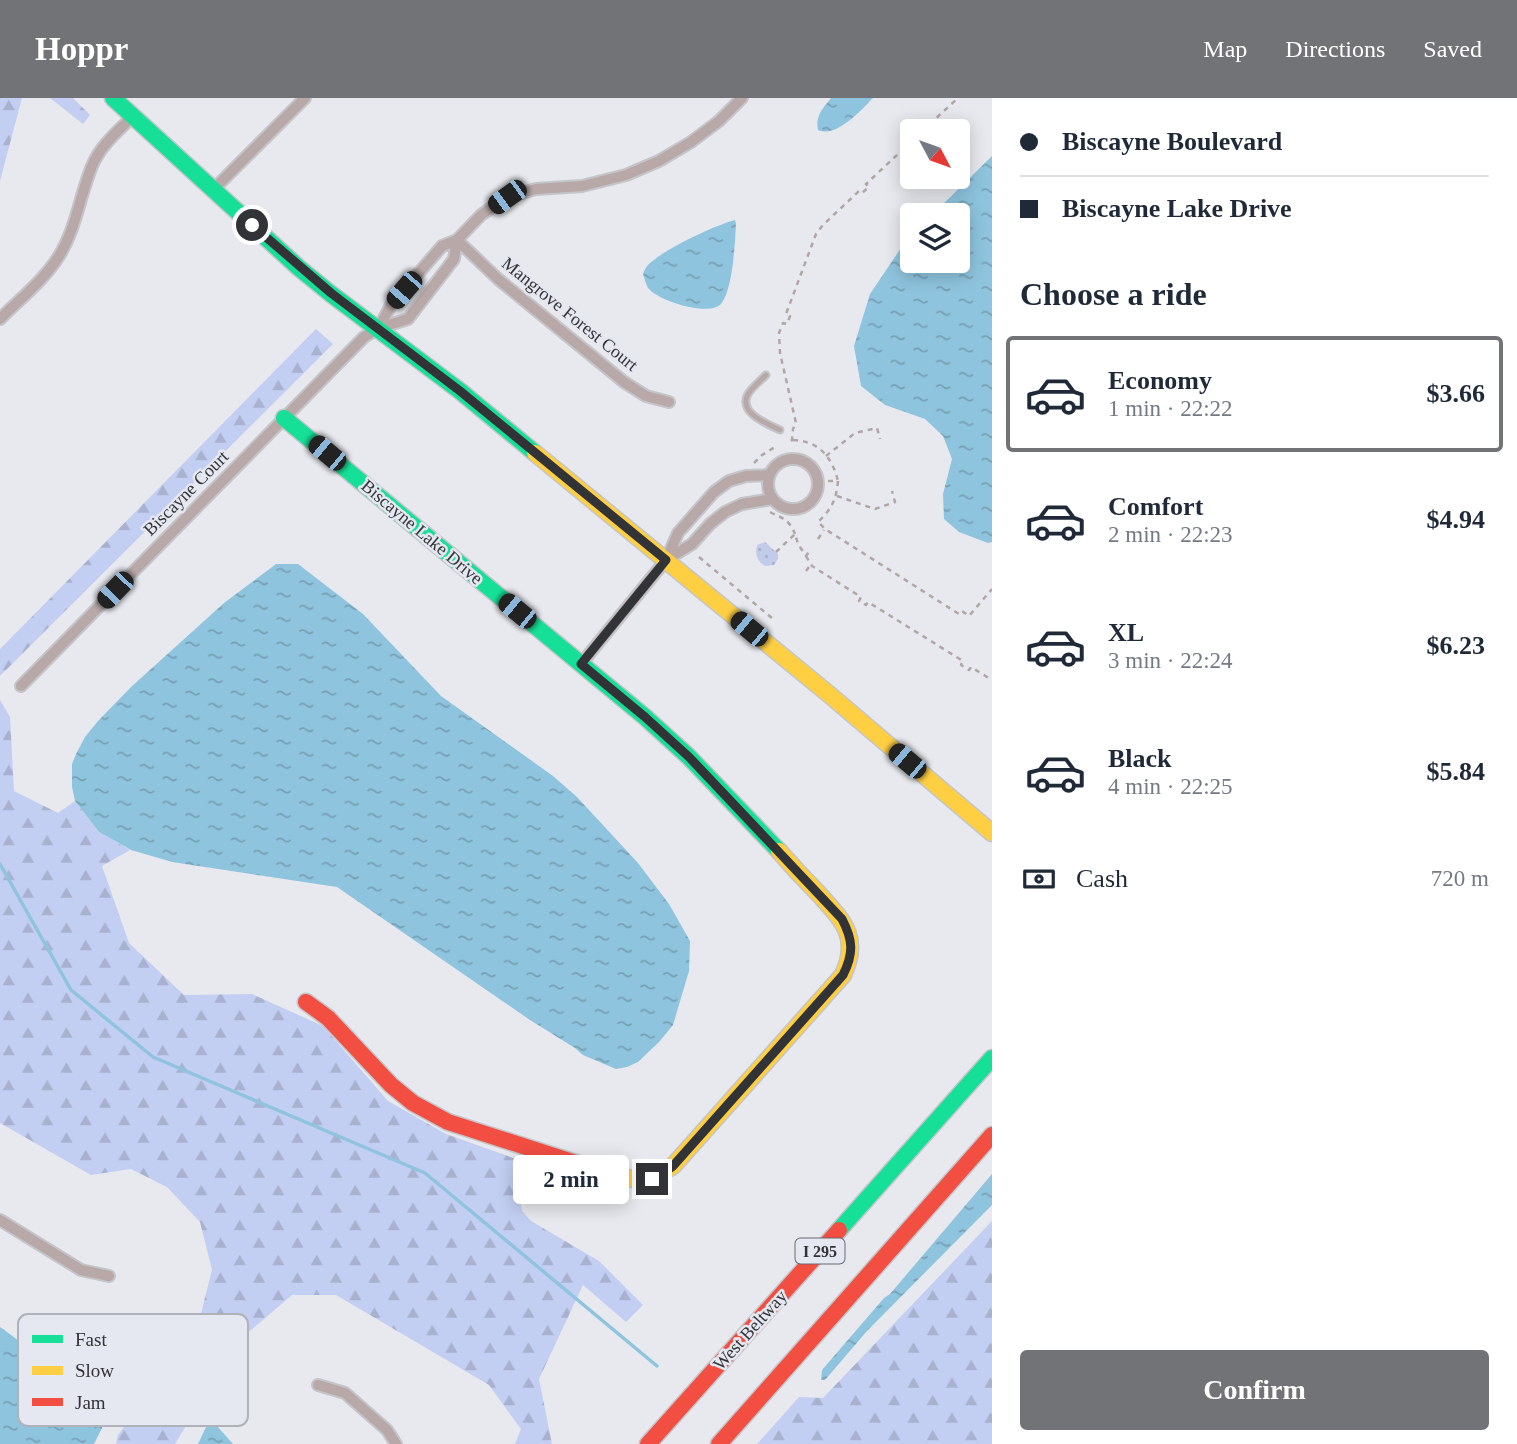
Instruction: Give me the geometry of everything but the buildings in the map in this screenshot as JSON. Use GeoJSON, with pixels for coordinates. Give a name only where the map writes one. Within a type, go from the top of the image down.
{"type":"FeatureCollection","features":[{"type":"Feature","properties":{"kind":"main road"},"geometry":{"type":"LineString","coordinates":[[113,98],[316,281],[486,412],[831,696],[992,833]]}},
{"type":"Feature","properties":{"kind":"main road","name":"Biscayne Lake Drive"},"geometry":{"type":"LineString","coordinates":[[284,418],[645,717],[689,757],[842,919],[851,947],[850,961],[843,975],[673,1166],[652,1179],[640,1181],[623,1178],[448,1122],[431,1114],[391,1085],[328,1018],[306,1002]]}},
{"type":"Feature","properties":{"kind":"main road","name":"West Beltway"},"geometry":{"type":"LineString","coordinates":[[648,1444],[992,1058]]}},
{"type":"Feature","properties":{"kind":"main road","name":"I 295"},"geometry":{"type":"LineString","coordinates":[[719,1444],[992,1135]]}},
{"type":"Feature","properties":{"kind":"street"},"geometry":{"type":"LineString","coordinates":[[379,328],[391,306],[442,246],[457,240],[481,215],[507,197],[536,189],[582,186],[626,175],[659,161],[691,142],[719,121],[742,98]]}},
{"type":"Feature","properties":{"kind":"street"},"geometry":{"type":"LineString","coordinates":[[213,190],[299,100]]}},
{"type":"Feature","properties":{"kind":"street"},"geometry":{"type":"LineString","coordinates":[[0,319],[59,257],[67,241],[92,164],[104,146],[133,116]]}},
{"type":"Feature","properties":{"kind":"street"},"geometry":{"type":"LineString","coordinates":[[379,328],[408,319],[454,259],[457,240]]}},
{"type":"Feature","properties":{"kind":"street","name":"Mangrove Forest Court"},"geometry":{"type":"LineString","coordinates":[[457,240],[498,279],[624,382],[646,396],[669,402]]}},
{"type":"Feature","properties":{"kind":"street","name":"Biscayne Court"},"geometry":{"type":"LineString","coordinates":[[21,686],[364,337],[379,328]]}},
{"type":"Feature","properties":{"kind":"street"},"geometry":{"type":"LineString","coordinates":[[787,459],[804,461],[816,473],[818,481],[818,490],[809,504],[793,510],[777,505],[768,491],[767,483],[773,468],[787,459]]}},
{"type":"Feature","properties":{"kind":"street"},"geometry":{"type":"LineString","coordinates":[[581,664],[666,560],[678,533],[714,492],[729,481],[746,476],[769,475]]}},
{"type":"Feature","properties":{"kind":"street"},"geometry":{"type":"LineString","coordinates":[[666,560],[687,548],[725,512],[742,504],[772,499]]}},
{"type":"Feature","properties":{"kind":"street"},"geometry":{"type":"LineString","coordinates":[[0,1220],[81,1270],[109,1276]]}},
{"type":"Feature","properties":{"kind":"street"},"geometry":{"type":"LineString","coordinates":[[318,1385],[345,1393],[387,1430],[396,1444]]}},
{"type":"Feature","properties":{"kind":"lane"},"geometry":{"type":"LineString","coordinates":[[765,375],[747,395],[746,402],[750,413],[780,430]]}},
{"type":"Feature","properties":{"kind":"path"},"geometry":{"type":"LineString","coordinates":[[935,119],[958,98]]}},
{"type":"Feature","properties":{"kind":"path"},"geometry":{"type":"LineString","coordinates":[[900,152],[866,184],[869,187],[862,193],[859,191],[822,225],[816,234],[786,314],[790,316],[779,333],[780,353],[796,423],[791,440],[809,441],[821,449],[835,469],[838,481],[837,496],[829,511],[818,522],[825,529],[960,614],[962,611],[970,615],[992,589]]}},
{"type":"Feature","properties":{"kind":"path"},"geometry":{"type":"LineString","coordinates":[[826,456],[855,433],[877,428],[880,439]]}},
{"type":"Feature","properties":{"kind":"path"},"geometry":{"type":"LineString","coordinates":[[818,481],[838,481]]}},
{"type":"Feature","properties":{"kind":"path"},"geometry":{"type":"LineString","coordinates":[[837,496],[875,509],[895,502],[892,491]]}},
{"type":"Feature","properties":{"kind":"path"},"geometry":{"type":"LineString","coordinates":[[767,510],[786,519],[791,525],[798,544],[811,564],[861,597],[859,601],[866,606],[868,602],[963,662],[961,665],[969,670],[971,667],[992,680]]}},
{"type":"Feature","properties":{"kind":"path"},"geometry":{"type":"LineString","coordinates":[[818,539],[825,529]]}},
{"type":"Feature","properties":{"kind":"path"},"geometry":{"type":"LineString","coordinates":[[776,552],[795,534]]}},
{"type":"Feature","properties":{"kind":"path"},"geometry":{"type":"LineString","coordinates":[[806,556],[810,550]]}},
{"type":"Feature","properties":{"kind":"path"},"geometry":{"type":"LineString","coordinates":[[693,554],[773,619]]}},
{"type":"Feature","properties":{"kind":"path"},"geometry":{"type":"LineString","coordinates":[[806,571],[811,564]]}},
{"type":"Feature","properties":{"kind":"shaded area"},"geometry":{"type":"Polygon","coordinates":[[[765,542],[778,554],[774,565],[765,566],[757,557],[757,545],[765,542]]]}},
{"type":"Feature","properties":{"kind":"green space"},"geometry":{"type":"Polygon","coordinates":[[[0,98],[22,98],[0,181],[0,98]]]}},
{"type":"Feature","properties":{"kind":"green space"},"geometry":{"type":"Polygon","coordinates":[[[50,98],[73,98],[90,115],[83,124],[50,98]]]}},
{"type":"Feature","properties":{"kind":"green space"},"geometry":{"type":"Polygon","coordinates":[[[316,329],[333,344],[0,676],[0,649],[316,329]]]}},
{"type":"Feature","properties":{"kind":"green space"},"geometry":{"type":"Polygon","coordinates":[[[0,700],[10,717],[14,791],[58,813],[75,801],[99,832],[130,850],[102,866],[129,943],[184,995],[252,994],[323,1026],[388,1101],[446,1134],[516,1159],[522,1211],[531,1221],[599,1261],[643,1305],[626,1322],[583,1285],[539,1379],[552,1444],[515,1444],[521,1429],[489,1385],[336,1295],[292,1295],[248,1333],[248,1314],[201,1314],[212,1270],[200,1222],[167,1187],[131,1169],[91,1175],[0,1123],[0,700]]]}},
{"type":"Feature","properties":{"kind":"green space"},"geometry":{"type":"Polygon","coordinates":[[[992,1221],[992,1444],[757,1444],[799,1397],[823,1398],[992,1221]]]}},
{"type":"Feature","properties":{"kind":"green space"},"geometry":{"type":"Polygon","coordinates":[[[125,1426],[186,1426],[175,1444],[116,1444],[125,1426]]]}},
{"type":"Feature","properties":{"kind":"water"},"geometry":{"type":"Polygon","coordinates":[[[831,98],[873,98],[841,127],[818,130],[819,116],[831,98]]]}},
{"type":"Feature","properties":{"kind":"water"},"geometry":{"type":"Polygon","coordinates":[[[992,156],[992,542],[988,543],[959,532],[944,519],[943,494],[952,459],[943,436],[925,419],[885,405],[861,386],[854,346],[870,294],[900,249],[900,273],[970,273],[970,203],[944,203],[958,189],[970,189],[970,178],[992,156]]]}},
{"type":"Feature","properties":{"kind":"water"},"geometry":{"type":"Polygon","coordinates":[[[735,220],[731,277],[721,304],[706,309],[684,306],[654,294],[648,288],[643,274],[655,259],[689,239],[735,220]]]}},
{"type":"Feature","properties":{"kind":"water"},"geometry":{"type":"Polygon","coordinates":[[[276,564],[298,564],[363,614],[441,696],[553,776],[577,797],[638,863],[669,904],[690,941],[689,971],[673,1025],[638,1062],[616,1069],[583,1055],[337,887],[172,862],[131,850],[99,832],[75,801],[72,764],[85,737],[98,721],[131,687],[224,603],[276,564]]]}},
{"type":"Feature","properties":{"kind":"water"},"geometry":{"type":"Polygon","coordinates":[[[992,1174],[992,1205],[867,1331],[825,1380],[821,1380],[822,1370],[992,1174]]]}},
{"type":"Feature","properties":{"kind":"water"},"geometry":{"type":"Polygon","coordinates":[[[0,1327],[18,1340],[18,1426],[103,1426],[94,1444],[0,1444],[0,1327]]]}},
{"type":"Feature","properties":{"kind":"water"},"geometry":{"type":"Polygon","coordinates":[[[217,1426],[233,1444],[198,1444],[206,1427],[217,1426]]]}},
{"type":"Feature","properties":{"kind":"waterway"},"geometry":{"type":"LineString","coordinates":[[0,864],[71,990],[153,1057],[425,1173],[657,1366]]}},
{"type":"Feature","properties":{"kind":"traffic: fast"},"geometry":{"type":"LineString","coordinates":[[113,98],[299,268],[460,391],[535,453]]}},
{"type":"Feature","properties":{"kind":"traffic: fast"},"geometry":{"type":"LineString","coordinates":[[284,418],[645,717],[689,757],[779,851]]}},
{"type":"Feature","properties":{"kind":"traffic: fast"},"geometry":{"type":"LineString","coordinates":[[839,1230],[992,1058]]}},
{"type":"Feature","properties":{"kind":"traffic: slow"},"geometry":{"type":"LineString","coordinates":[[535,453],[831,696],[992,833]]}},
{"type":"Feature","properties":{"kind":"traffic: slow"},"geometry":{"type":"LineString","coordinates":[[576,1163],[614,1176],[637,1179],[660,1173],[673,1166],[843,975],[850,950],[846,929],[834,911],[779,851]]}},
{"type":"Feature","properties":{"kind":"traffic: jam"},"geometry":{"type":"LineString","coordinates":[[306,1002],[328,1018],[391,1085],[413,1103],[448,1122],[576,1163]]}},
{"type":"Feature","properties":{"kind":"traffic: jam"},"geometry":{"type":"LineString","coordinates":[[719,1444],[992,1135]]}},
{"type":"Feature","properties":{"kind":"traffic: jam"},"geometry":{"type":"LineString","coordinates":[[648,1444],[839,1230]]}},
{"type":"Feature","properties":{"kind":"route"},"geometry":{"type":"LineString","coordinates":[[252,225],[299,268],[460,391],[666,560],[581,664],[689,757],[842,919],[848,931],[850,961],[843,975],[673,1166],[652,1179]]}}]}
